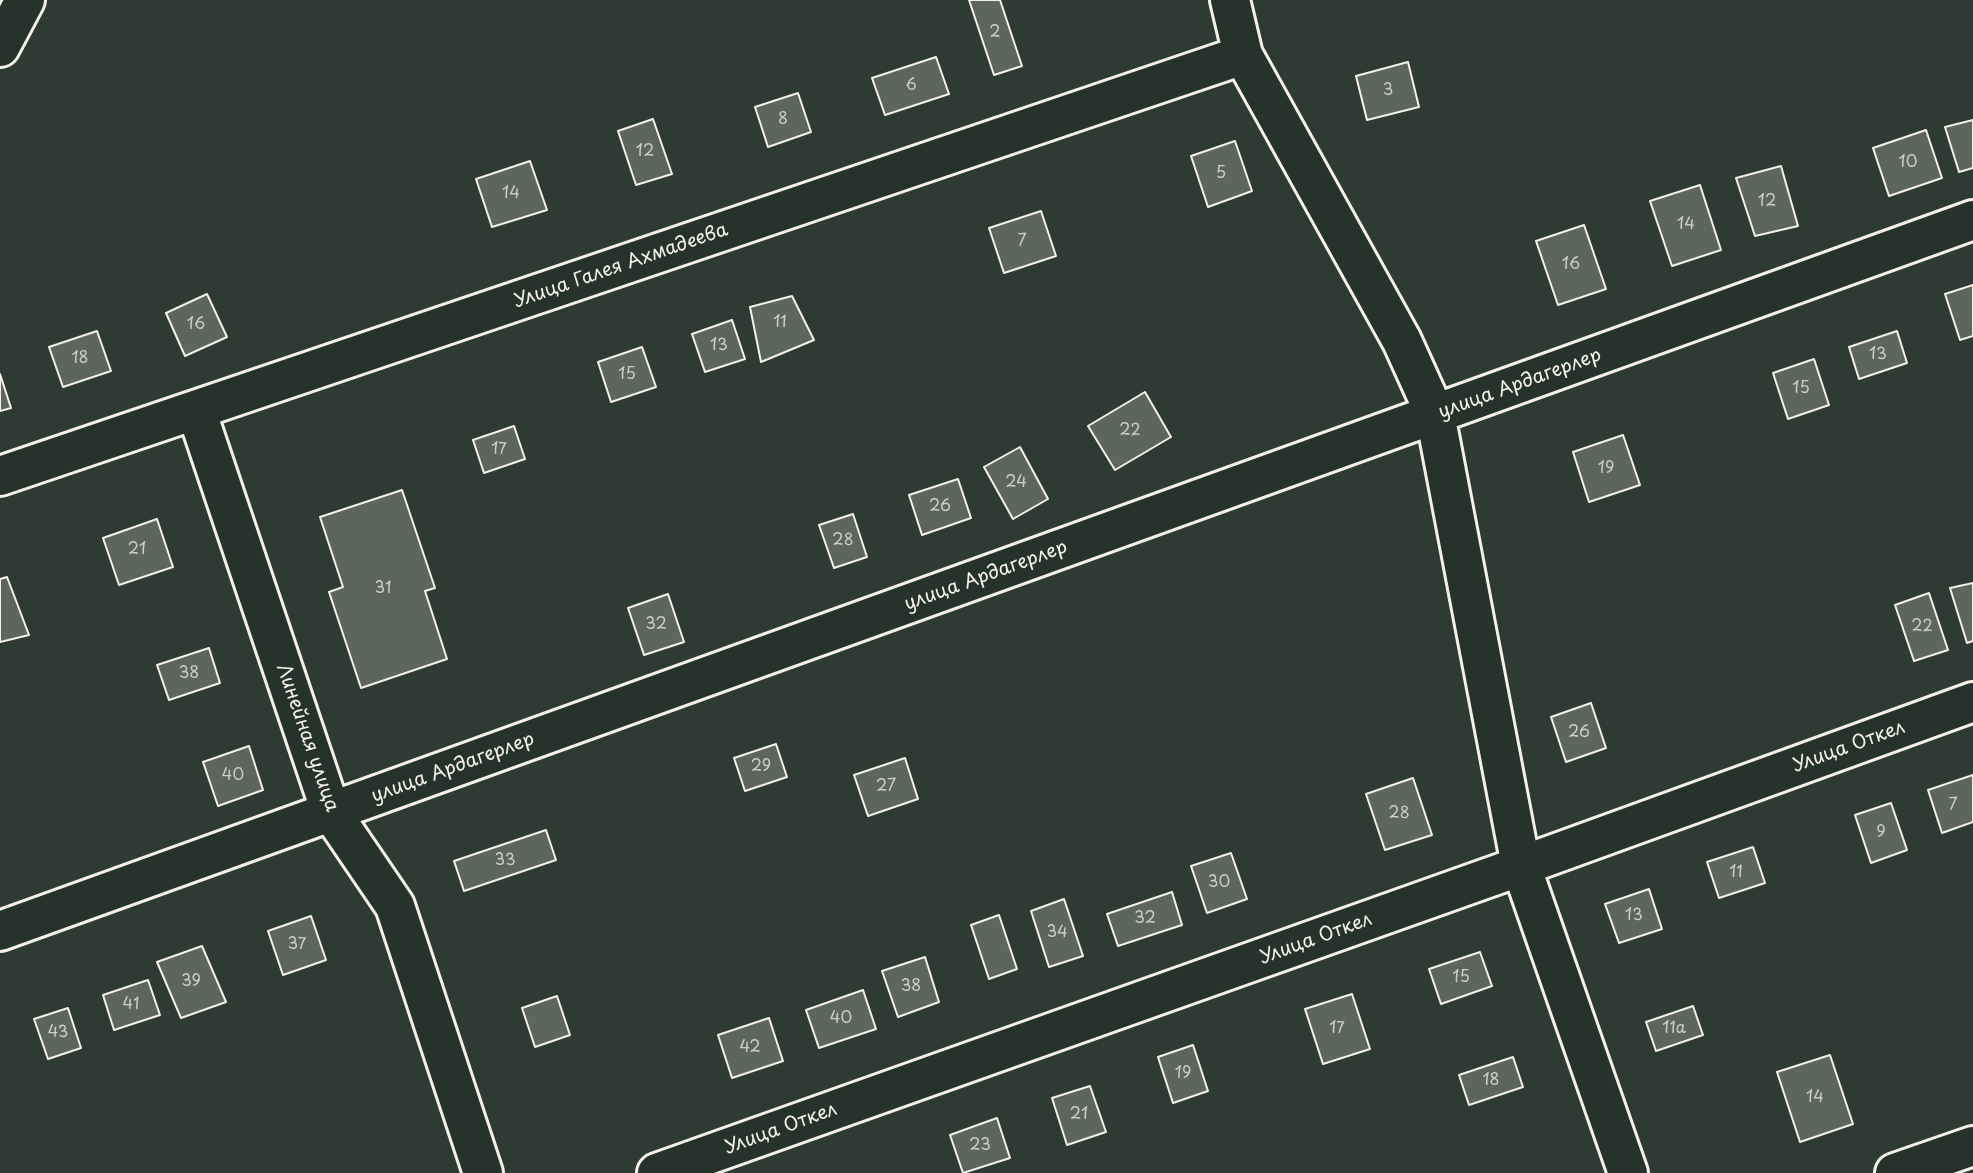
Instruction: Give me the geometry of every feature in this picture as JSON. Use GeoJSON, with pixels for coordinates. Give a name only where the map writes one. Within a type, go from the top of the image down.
{"type":"FeatureCollection","features":[{"type":"Feature","properties":{"kind":"street"},"geometry":{"type":"LineString","coordinates":[[0,47],[25,0]]}},
{"type":"Feature","properties":{"kind":"street"},"geometry":{"type":"LineString","coordinates":[[1230,0],[1243,55],[1402,341],[1435,414],[1521,866],[1629,1173]]}},
{"type":"Feature","properties":{"kind":"street","name":"Улица Галея Ахмадеева"},"geometry":{"type":"LineString","coordinates":[[0,476],[1243,55]]}},
{"type":"Feature","properties":{"kind":"street","name":"улица Ардагерлер"},"geometry":{"type":"LineString","coordinates":[[0,931],[1973,220]]}},
{"type":"Feature","properties":{"kind":"street","name":"Линейная улица"},"geometry":{"type":"LineString","coordinates":[[197,410],[331,812],[395,906],[483,1173]]}},
{"type":"Feature","properties":{"kind":"street","name":"Улица Откел"},"geometry":{"type":"LineString","coordinates":[[657,1173],[1973,702]]}},
{"type":"Feature","properties":{"kind":"street"},"geometry":{"type":"LineString","coordinates":[[1895,1173],[1973,1146]]}},
{"type":"Feature","properties":{"kind":"building"},"geometry":{"type":"Polygon","coordinates":[[[969,0],[1000,0],[1022,66],[994,75],[969,0]]]}},
{"type":"Feature","properties":{"kind":"building"},"geometry":{"type":"Polygon","coordinates":[[[936,57],[949,94],[885,115],[872,78],[936,57]]]}},
{"type":"Feature","properties":{"kind":"building"},"geometry":{"type":"Polygon","coordinates":[[[1408,62],[1419,107],[1367,120],[1356,76],[1408,62]]]}},
{"type":"Feature","properties":{"kind":"building"},"geometry":{"type":"Polygon","coordinates":[[[798,93],[811,132],[768,147],[755,107],[798,93]]]}},
{"type":"Feature","properties":{"kind":"building"},"geometry":{"type":"Polygon","coordinates":[[[653,119],[672,174],[636,185],[618,131],[653,119]]]}},
{"type":"Feature","properties":{"kind":"building"},"geometry":{"type":"Polygon","coordinates":[[[1973,120],[1973,168],[1959,172],[1945,127],[1973,120]]]}},
{"type":"Feature","properties":{"kind":"building"},"geometry":{"type":"Polygon","coordinates":[[[1926,130],[1942,178],[1889,196],[1873,148],[1926,130]]]}},
{"type":"Feature","properties":{"kind":"building"},"geometry":{"type":"Polygon","coordinates":[[[1235,141],[1252,191],[1208,207],[1191,156],[1235,141]]]}},
{"type":"Feature","properties":{"kind":"building"},"geometry":{"type":"Polygon","coordinates":[[[530,161],[547,210],[492,227],[476,179],[530,161]]]}},
{"type":"Feature","properties":{"kind":"building"},"geometry":{"type":"Polygon","coordinates":[[[1781,166],[1798,226],[1755,236],[1736,178],[1781,166]]]}},
{"type":"Feature","properties":{"kind":"building"},"geometry":{"type":"Polygon","coordinates":[[[1700,185],[1721,250],[1672,266],[1650,201],[1700,185]]]}},
{"type":"Feature","properties":{"kind":"building"},"geometry":{"type":"Polygon","coordinates":[[[1041,211],[1056,256],[1004,273],[989,228],[1041,211]]]}},
{"type":"Feature","properties":{"kind":"building"},"geometry":{"type":"Polygon","coordinates":[[[1584,225],[1606,289],[1558,305],[1536,241],[1584,225]]]}},
{"type":"Feature","properties":{"kind":"building"},"geometry":{"type":"Polygon","coordinates":[[[1973,285],[1973,336],[1960,340],[1945,294],[1973,285]]]}},
{"type":"Feature","properties":{"kind":"building"},"geometry":{"type":"Polygon","coordinates":[[[207,294],[227,337],[185,356],[166,313],[207,294]]]}},
{"type":"Feature","properties":{"kind":"building"},"geometry":{"type":"Polygon","coordinates":[[[792,296],[814,340],[761,362],[750,307],[792,296]]]}},
{"type":"Feature","properties":{"kind":"building"},"geometry":{"type":"Polygon","coordinates":[[[732,320],[745,359],[705,372],[692,334],[732,320]]]}},
{"type":"Feature","properties":{"kind":"building"},"geometry":{"type":"Polygon","coordinates":[[[97,331],[111,371],[63,387],[49,347],[97,331]]]}},
{"type":"Feature","properties":{"kind":"building"},"geometry":{"type":"Polygon","coordinates":[[[1897,331],[1907,363],[1859,379],[1849,347],[1897,331]]]}},
{"type":"Feature","properties":{"kind":"building"},"geometry":{"type":"Polygon","coordinates":[[[642,347],[656,387],[611,402],[598,362],[642,347]]]}},
{"type":"Feature","properties":{"kind":"building"},"geometry":{"type":"Polygon","coordinates":[[[1814,359],[1829,405],[1788,419],[1773,373],[1814,359]]]}},
{"type":"Feature","properties":{"kind":"building"},"geometry":{"type":"Polygon","coordinates":[[[0,374],[11,408],[0,411],[0,374]]]}},
{"type":"Feature","properties":{"kind":"building"},"geometry":{"type":"Polygon","coordinates":[[[1145,392],[1171,437],[1115,470],[1088,426],[1145,392]]]}},
{"type":"Feature","properties":{"kind":"building"},"geometry":{"type":"Polygon","coordinates":[[[514,426],[525,459],[484,473],[473,440],[514,426]]]}},
{"type":"Feature","properties":{"kind":"building"},"geometry":{"type":"Polygon","coordinates":[[[1623,435],[1640,485],[1589,502],[1573,452],[1623,435]]]}},
{"type":"Feature","properties":{"kind":"building"},"geometry":{"type":"Polygon","coordinates":[[[1020,447],[1048,499],[1013,519],[984,467],[1020,447]]]}},
{"type":"Feature","properties":{"kind":"building"},"geometry":{"type":"Polygon","coordinates":[[[958,479],[971,518],[922,535],[909,495],[958,479]]]}},
{"type":"Feature","properties":{"kind":"building"},"geometry":{"type":"Polygon","coordinates":[[[402,490],[435,588],[425,591],[447,659],[361,688],[329,592],[343,587],[320,517],[402,490]]]}},
{"type":"Feature","properties":{"kind":"building"},"geometry":{"type":"Polygon","coordinates":[[[853,514],[867,557],[834,568],[819,525],[853,514]]]}},
{"type":"Feature","properties":{"kind":"building"},"geometry":{"type":"Polygon","coordinates":[[[157,519],[173,567],[119,585],[103,538],[157,519]]]}},
{"type":"Feature","properties":{"kind":"building"},"geometry":{"type":"Polygon","coordinates":[[[7,577],[29,635],[0,642],[0,579],[7,577]]]}},
{"type":"Feature","properties":{"kind":"building"},"geometry":{"type":"Polygon","coordinates":[[[1973,583],[1973,641],[1967,643],[1950,588],[1973,583]]]}},
{"type":"Feature","properties":{"kind":"building"},"geometry":{"type":"Polygon","coordinates":[[[1929,593],[1948,650],[1914,661],[1895,605],[1929,593]]]}},
{"type":"Feature","properties":{"kind":"building"},"geometry":{"type":"Polygon","coordinates":[[[668,594],[684,642],[644,655],[628,608],[668,594]]]}},
{"type":"Feature","properties":{"kind":"building"},"geometry":{"type":"Polygon","coordinates":[[[209,648],[220,683],[169,700],[157,665],[209,648]]]}},
{"type":"Feature","properties":{"kind":"building"},"geometry":{"type":"Polygon","coordinates":[[[1591,703],[1606,748],[1566,762],[1551,717],[1591,703]]]}},
{"type":"Feature","properties":{"kind":"building"},"geometry":{"type":"Polygon","coordinates":[[[776,744],[787,777],[745,791],[734,758],[776,744]]]}},
{"type":"Feature","properties":{"kind":"building"},"geometry":{"type":"Polygon","coordinates":[[[249,746],[263,790],[218,806],[203,762],[249,746]]]}},
{"type":"Feature","properties":{"kind":"building"},"geometry":{"type":"Polygon","coordinates":[[[905,758],[918,799],[868,816],[854,775],[905,758]]]}},
{"type":"Feature","properties":{"kind":"building"},"geometry":{"type":"Polygon","coordinates":[[[1973,775],[1973,822],[1942,833],[1928,790],[1973,775]]]}},
{"type":"Feature","properties":{"kind":"building"},"geometry":{"type":"Polygon","coordinates":[[[1413,778],[1432,835],[1385,850],[1366,794],[1413,778]]]}},
{"type":"Feature","properties":{"kind":"building"},"geometry":{"type":"Polygon","coordinates":[[[1891,803],[1907,850],[1871,863],[1855,815],[1891,803]]]}},
{"type":"Feature","properties":{"kind":"building"},"geometry":{"type":"Polygon","coordinates":[[[546,830],[556,860],[464,891],[454,861],[546,830]]]}},
{"type":"Feature","properties":{"kind":"building"},"geometry":{"type":"Polygon","coordinates":[[[1753,847],[1765,883],[1719,898],[1707,862],[1753,847]]]}},
{"type":"Feature","properties":{"kind":"building"},"geometry":{"type":"Polygon","coordinates":[[[1231,853],[1247,899],[1207,913],[1191,866],[1231,853]]]}},
{"type":"Feature","properties":{"kind":"building"},"geometry":{"type":"Polygon","coordinates":[[[1649,889],[1662,929],[1619,943],[1605,904],[1649,889]]]}},
{"type":"Feature","properties":{"kind":"building"},"geometry":{"type":"Polygon","coordinates":[[[1172,892],[1182,925],[1118,946],[1107,914],[1172,892]]]}},
{"type":"Feature","properties":{"kind":"building"},"geometry":{"type":"Polygon","coordinates":[[[1064,899],[1083,956],[1049,967],[1031,911],[1064,899]]]}},
{"type":"Feature","properties":{"kind":"building"},"geometry":{"type":"Polygon","coordinates":[[[999,915],[1017,969],[989,979],[971,925],[999,915]]]}},
{"type":"Feature","properties":{"kind":"building"},"geometry":{"type":"Polygon","coordinates":[[[311,916],[326,960],[283,975],[268,931],[311,916]]]}},
{"type":"Feature","properties":{"kind":"building"},"geometry":{"type":"Polygon","coordinates":[[[202,946],[226,1002],[181,1018],[157,962],[202,946]]]}},
{"type":"Feature","properties":{"kind":"building"},"geometry":{"type":"Polygon","coordinates":[[[1480,952],[1492,986],[1441,1004],[1429,969],[1480,952]]]}},
{"type":"Feature","properties":{"kind":"building"},"geometry":{"type":"Polygon","coordinates":[[[925,957],[939,1002],[898,1017],[882,971],[925,957]]]}},
{"type":"Feature","properties":{"kind":"building"},"geometry":{"type":"Polygon","coordinates":[[[148,980],[160,1015],[114,1030],[103,995],[148,980]]]}},
{"type":"Feature","properties":{"kind":"building"},"geometry":{"type":"Polygon","coordinates":[[[863,990],[876,1029],[819,1048],[806,1010],[863,990]]]}},
{"type":"Feature","properties":{"kind":"building"},"geometry":{"type":"Polygon","coordinates":[[[1352,994],[1370,1049],[1323,1064],[1305,1009],[1352,994]]]}},
{"type":"Feature","properties":{"kind":"building"},"geometry":{"type":"Polygon","coordinates":[[[557,996],[570,1035],[535,1047],[522,1008],[557,996]]]}},
{"type":"Feature","properties":{"kind":"building"},"geometry":{"type":"Polygon","coordinates":[[[1693,1006],[1703,1035],[1656,1051],[1646,1022],[1693,1006]]]}},
{"type":"Feature","properties":{"kind":"building"},"geometry":{"type":"Polygon","coordinates":[[[68,1008],[81,1048],[48,1059],[34,1019],[68,1008]]]}},
{"type":"Feature","properties":{"kind":"building"},"geometry":{"type":"Polygon","coordinates":[[[769,1018],[783,1061],[732,1078],[718,1035],[769,1018]]]}},
{"type":"Feature","properties":{"kind":"building"},"geometry":{"type":"Polygon","coordinates":[[[1193,1045],[1208,1091],[1173,1103],[1158,1057],[1193,1045]]]}},
{"type":"Feature","properties":{"kind":"building"},"geometry":{"type":"Polygon","coordinates":[[[1830,1055],[1853,1124],[1800,1142],[1777,1072],[1830,1055]]]}},
{"type":"Feature","properties":{"kind":"building"},"geometry":{"type":"Polygon","coordinates":[[[1513,1057],[1523,1087],[1469,1105],[1459,1075],[1513,1057]]]}},
{"type":"Feature","properties":{"kind":"building"},"geometry":{"type":"Polygon","coordinates":[[[1090,1086],[1106,1132],[1067,1145],[1052,1098],[1090,1086]]]}},
{"type":"Feature","properties":{"kind":"building"},"geometry":{"type":"Polygon","coordinates":[[[997,1118],[1010,1158],[963,1173],[950,1135],[997,1118]]]}}]}
